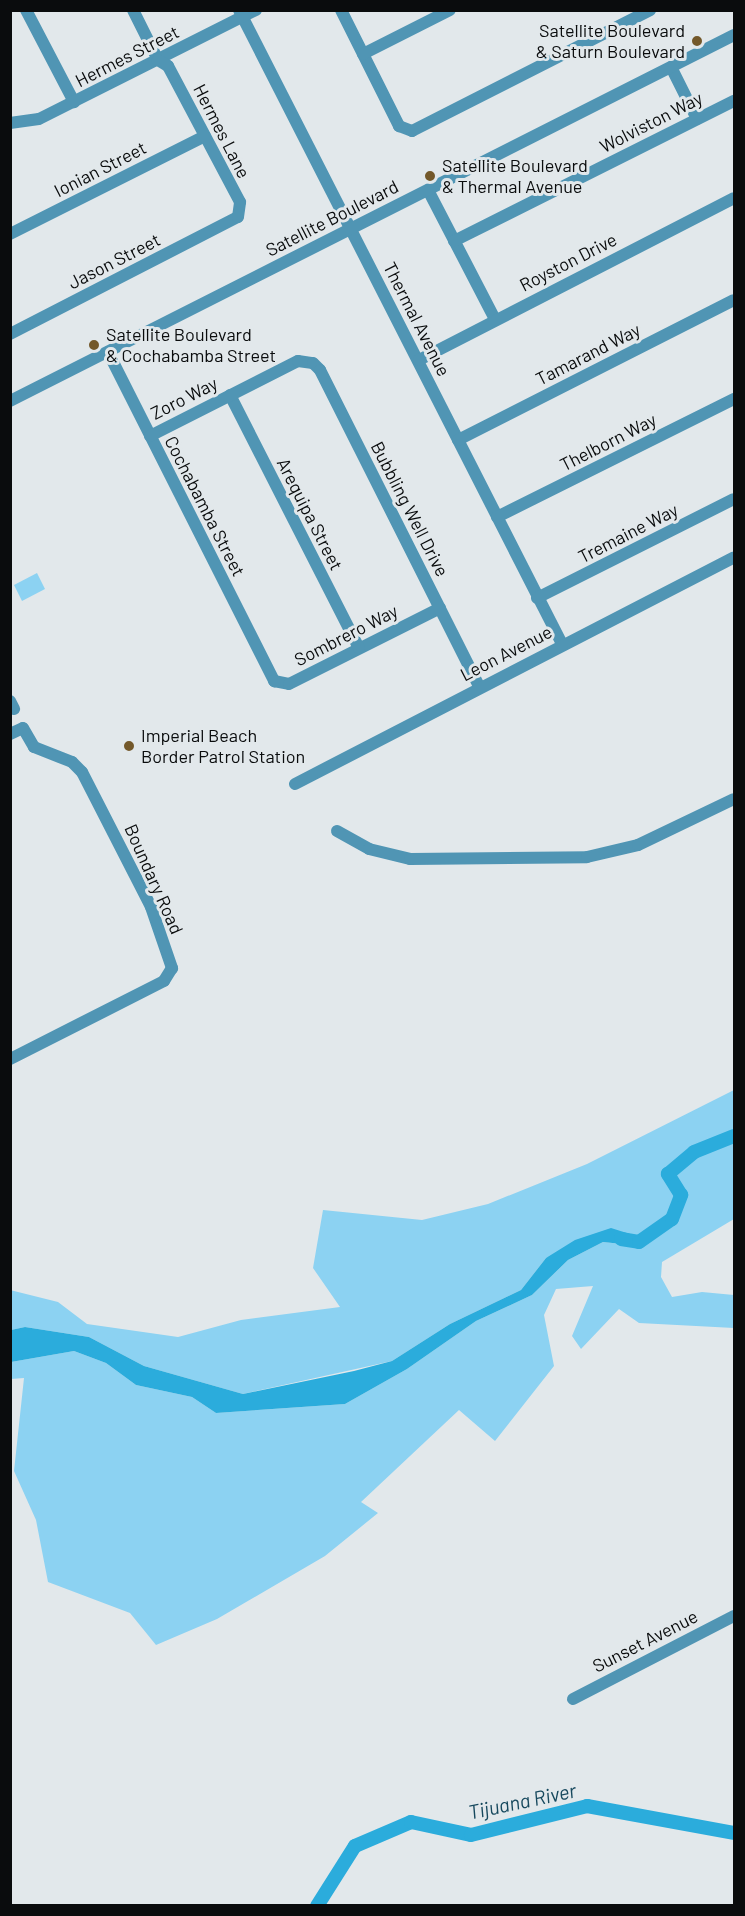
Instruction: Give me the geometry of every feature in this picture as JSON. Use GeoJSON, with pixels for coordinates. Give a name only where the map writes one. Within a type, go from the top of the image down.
{"type":"FeatureCollection","features":[{"type":"Feature","properties":{"kind":"street"},"geometry":{"type":"LineString","coordinates":[[26,10],[74,102]]}},
{"type":"Feature","properties":{"kind":"street","name":"Hermes Lane"},"geometry":{"type":"LineString","coordinates":[[133,10],[158,60],[168,66],[240,202],[234,221]]}},
{"type":"Feature","properties":{"kind":"street","name":"Hermes Street"},"geometry":{"type":"LineString","coordinates":[[10,123],[39,119],[158,60],[240,14],[256,10]]}},
{"type":"Feature","properties":{"kind":"street"},"geometry":{"type":"LineString","coordinates":[[341,10],[399,126],[404,130],[418,128],[650,10]]}},
{"type":"Feature","properties":{"kind":"street"},"geometry":{"type":"LineString","coordinates":[[363,54],[450,10]]}},
{"type":"Feature","properties":{"kind":"street","name":"Thermal Avenue"},"geometry":{"type":"LineString","coordinates":[[240,14],[419,360],[562,644]]}},
{"type":"Feature","properties":{"kind":"street","name":"Satellite Boulevard"},"geometry":{"type":"LineString","coordinates":[[10,401],[735,35]]}},
{"type":"Feature","properties":{"kind":"street"},"geometry":{"type":"LineString","coordinates":[[671,67],[698,119]]}},
{"type":"Feature","properties":{"kind":"street","name":"Wolviston Way"},"geometry":{"type":"LineString","coordinates":[[454,241],[735,101]]}},
{"type":"Feature","properties":{"kind":"street","name":"Ionian Street"},"geometry":{"type":"LineString","coordinates":[[10,234],[205,136]]}},
{"type":"Feature","properties":{"kind":"street"},"geometry":{"type":"LineString","coordinates":[[428,190],[495,319]]}},
{"type":"Feature","properties":{"kind":"street","name":"Royston Drive"},"geometry":{"type":"LineString","coordinates":[[419,360],[495,319],[735,198]]}},
{"type":"Feature","properties":{"kind":"street","name":"Jason Street"},"geometry":{"type":"LineString","coordinates":[[10,334],[234,221]]}},
{"type":"Feature","properties":{"kind":"street","name":"Tamarand Way"},"geometry":{"type":"LineString","coordinates":[[458,440],[735,300]]}},
{"type":"Feature","properties":{"kind":"street","name":"Cochabamba Street"},"geometry":{"type":"LineString","coordinates":[[108,352],[271,676]]}},
{"type":"Feature","properties":{"kind":"street","name":"Zoro Way"},"geometry":{"type":"LineString","coordinates":[[150,436],[298,361]]}},
{"type":"Feature","properties":{"kind":"street","name":"Bubbling Well Drive"},"geometry":{"type":"LineString","coordinates":[[298,361],[313,363],[320,370],[479,686]]}},
{"type":"Feature","properties":{"kind":"street","name":"Arequipa Street"},"geometry":{"type":"LineString","coordinates":[[230,395],[359,648]]}},
{"type":"Feature","properties":{"kind":"street","name":"Thelborn Way"},"geometry":{"type":"LineString","coordinates":[[497,517],[735,399]]}},
{"type":"Feature","properties":{"kind":"street","name":"Tremaine Way"},"geometry":{"type":"LineString","coordinates":[[537,598],[735,499]]}},
{"type":"Feature","properties":{"kind":"street","name":"Leon Avenue"},"geometry":{"type":"LineString","coordinates":[[295,784],[479,686],[735,557]]}},
{"type":"Feature","properties":{"kind":"street","name":"Sombrero Way"},"geometry":{"type":"LineString","coordinates":[[271,676],[284,686],[289,684],[440,608]]}},
{"type":"Feature","properties":{"kind":"street","name":"Boundary Road"},"geometry":{"type":"LineString","coordinates":[[10,734],[23,728],[34,747],[72,762],[82,772],[114,825],[151,907],[172,964],[169,975],[10,1059]]}},
{"type":"Feature","properties":{"kind":"street"},"geometry":{"type":"LineString","coordinates":[[337,831],[361,846],[410,859],[587,857],[638,845],[735,799]]}},
{"type":"Feature","properties":{"kind":"street","name":"Sunset Avenue"},"geometry":{"type":"LineString","coordinates":[[573,1699],[735,1616]]}},
{"type":"Feature","properties":{"kind":"shaded area"},"geometry":{"type":"Polygon","coordinates":[[[37,573],[45,589],[22,601],[14,585],[37,573]]]}},
{"type":"Feature","properties":{"kind":"shaded area"},"geometry":{"type":"Polygon","coordinates":[[[734,1090],[734,1219],[662,1262],[661,1277],[672,1297],[702,1292],[734,1295],[734,1328],[639,1323],[619,1309],[581,1349],[572,1336],[593,1286],[556,1289],[544,1315],[554,1366],[495,1441],[459,1410],[361,1502],[378,1513],[325,1556],[217,1619],[156,1645],[130,1613],[48,1582],[36,1520],[14,1471],[24,1378],[11,1379],[11,1362],[74,1351],[106,1363],[136,1385],[192,1397],[216,1413],[345,1404],[407,1369],[476,1321],[532,1295],[568,1260],[603,1242],[640,1246],[630,1234],[546,1258],[521,1290],[450,1324],[392,1361],[243,1394],[144,1366],[89,1337],[25,1327],[11,1330],[10,1290],[58,1302],[87,1324],[178,1337],[241,1320],[340,1307],[313,1268],[323,1210],[422,1220],[488,1204],[587,1164],[734,1090]]]}},
{"type":"Feature","properties":{"kind":"shaded area"},"geometry":{"type":"Polygon","coordinates":[[[611,1228],[630,1234],[641,1246],[603,1242],[568,1260],[532,1295],[476,1321],[407,1369],[345,1404],[216,1413],[192,1397],[136,1385],[106,1363],[74,1351],[11,1362],[11,1330],[25,1327],[89,1337],[144,1366],[243,1394],[354,1371],[392,1361],[450,1324],[521,1290],[546,1258],[575,1240],[611,1228]]]}},
{"type":"Feature","properties":{"kind":"waterway"},"geometry":{"type":"LineString","coordinates":[[621,1239],[639,1242],[672,1219],[681,1195],[668,1174],[694,1152],[734,1136]]}},
{"type":"Feature","properties":{"kind":"waterway","name":"Tijuana River"},"geometry":{"type":"LineString","coordinates":[[317,1906],[355,1846],[411,1822],[471,1835],[587,1806],[734,1833]]}},
{"type":"Feature","properties":{"kind":"place","name":"Satellite Boulevard & Saturn Boulevard"},"geometry":{"type":"Point","coordinates":[697,41]}},
{"type":"Feature","properties":{"kind":"place","name":"Satellite Boulevard & Thermal Avenue"},"geometry":{"type":"Point","coordinates":[430,176]}},
{"type":"Feature","properties":{"kind":"place","name":"Satellite Boulevard & Cochabamba Street"},"geometry":{"type":"Point","coordinates":[94,345]}},
{"type":"Feature","properties":{"kind":"place","name":"Imperial Beach Border Patrol Station"},"geometry":{"type":"Point","coordinates":[129,746]}}]}
